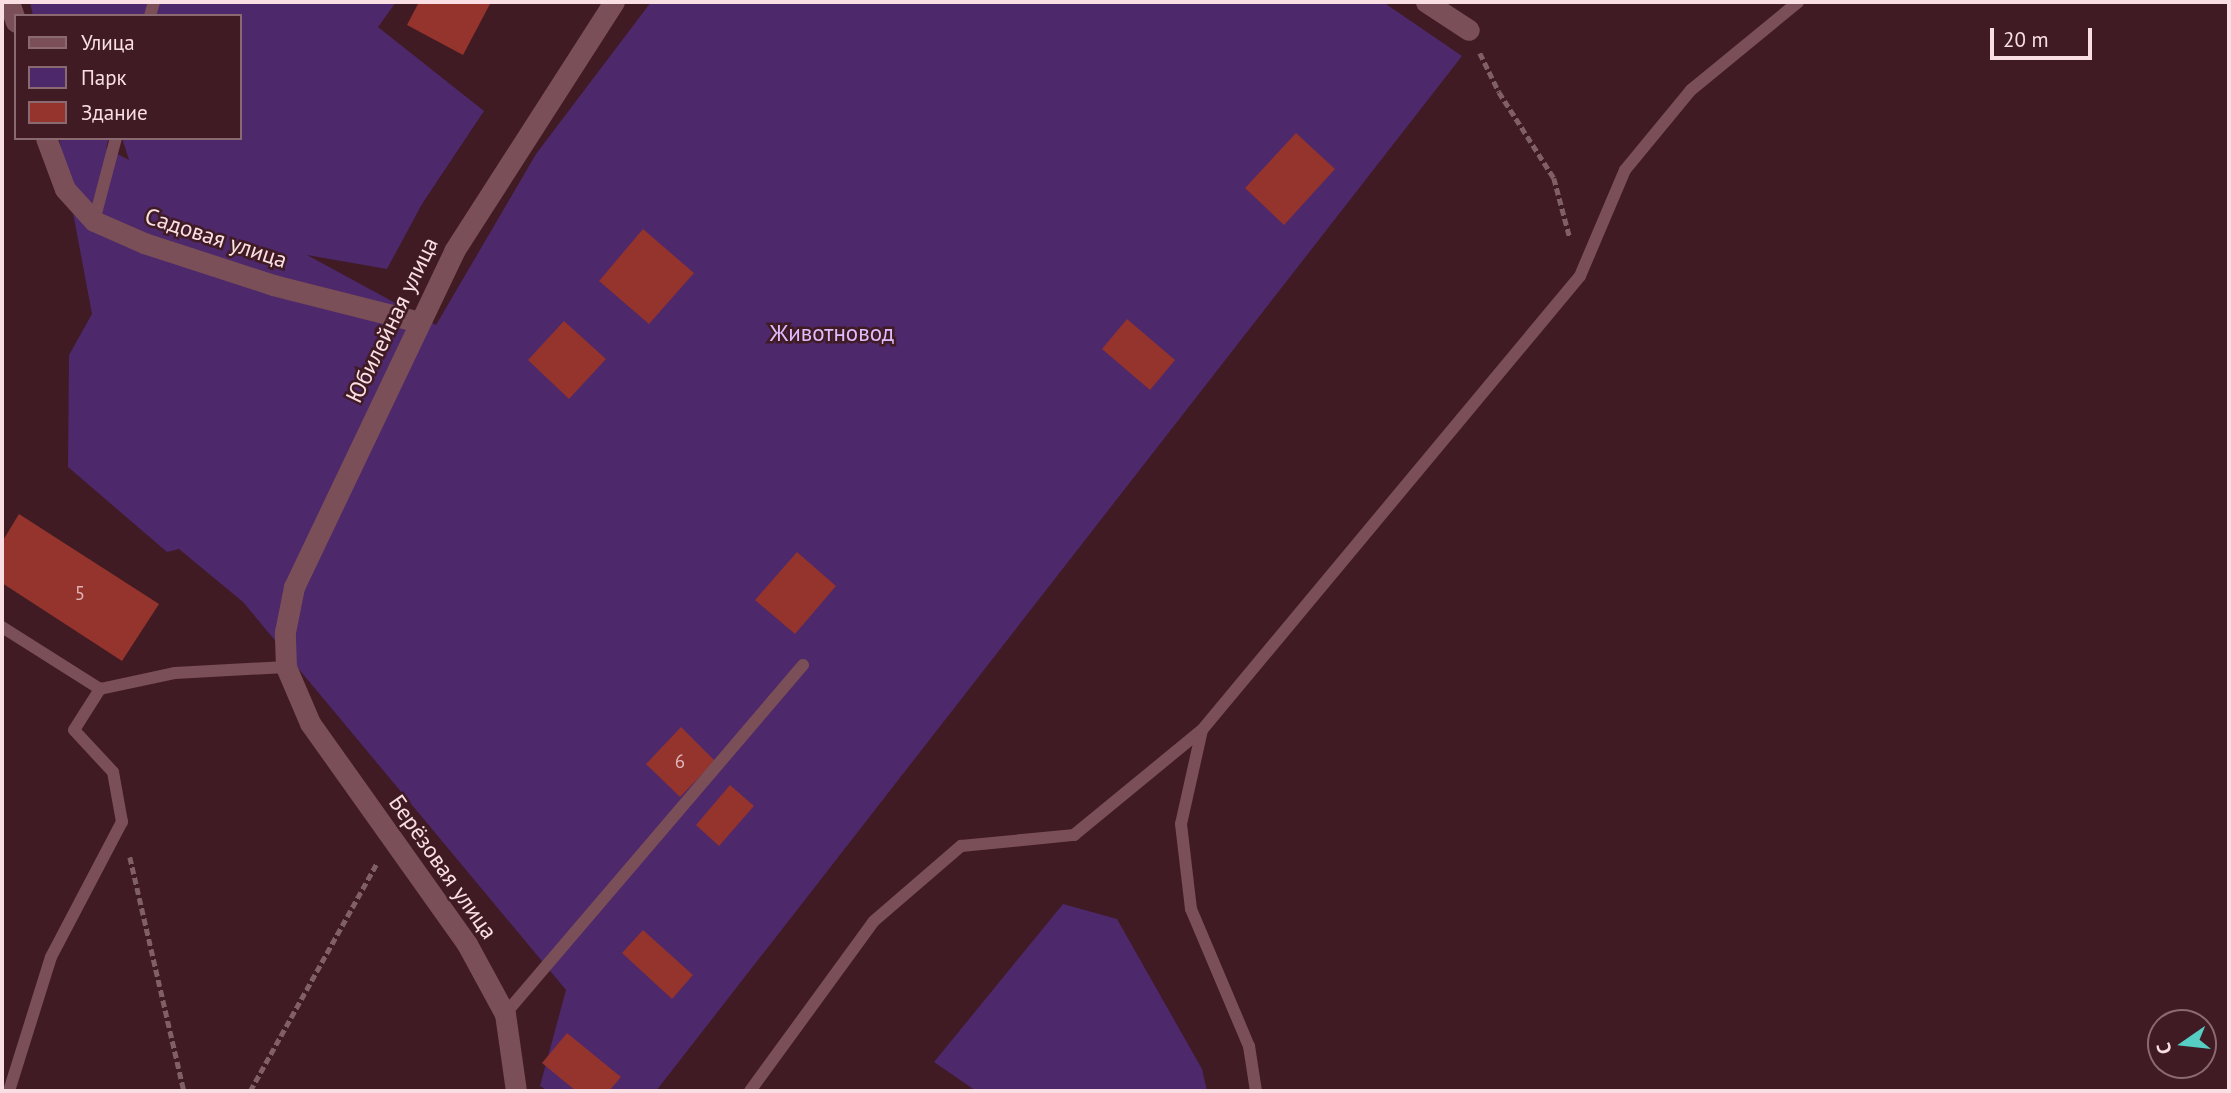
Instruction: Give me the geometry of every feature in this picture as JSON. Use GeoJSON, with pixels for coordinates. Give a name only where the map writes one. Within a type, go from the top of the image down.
{"type":"FeatureCollection","features":[{"type":"Feature","properties":{"kind":"street","name":"Юбилейная улица"},"geometry":{"type":"LineString","coordinates":[[290,677],[285,632],[294,587],[419,322],[454,251],[614,2]]}},
{"type":"Feature","properties":{"kind":"street"},"geometry":{"type":"LineString","coordinates":[[1426,2],[1469,30]]}},
{"type":"Feature","properties":{"kind":"street","name":"Садовая улица"},"geometry":{"type":"LineString","coordinates":[[47,140],[65,189],[94,220],[144,243],[273,285],[419,322]]}},
{"type":"Feature","properties":{"kind":"street","name":"Берёзовая улица"},"geometry":{"type":"LineString","coordinates":[[290,677],[310,723],[467,944],[505,1014],[516,1091]]}},
{"type":"Feature","properties":{"kind":"lane"},"geometry":{"type":"LineString","coordinates":[[750,1091],[874,921],[961,846],[1074,835],[1202,730],[1580,276],[1625,170],[1691,90],[1798,2]]}},
{"type":"Feature","properties":{"kind":"lane"},"geometry":{"type":"LineString","coordinates":[[94,220],[116,140]]}},
{"type":"Feature","properties":{"kind":"lane"},"geometry":{"type":"LineString","coordinates":[[2,627],[100,689],[175,673],[290,677]]}},
{"type":"Feature","properties":{"kind":"lane"},"geometry":{"type":"LineString","coordinates":[[505,1014],[803,666]]}},
{"type":"Feature","properties":{"kind":"lane"},"geometry":{"type":"LineString","coordinates":[[9,1091],[51,957],[122,822],[113,772],[74,730],[100,689]]}},
{"type":"Feature","properties":{"kind":"lane"},"geometry":{"type":"LineString","coordinates":[[1202,730],[1181,824],[1191,909],[1249,1046],[1256,1091]]}},
{"type":"Feature","properties":{"kind":"path"},"geometry":{"type":"LineString","coordinates":[[1469,30],[1499,92],[1554,178],[1580,276]]}},
{"type":"Feature","properties":{"kind":"path"},"geometry":{"type":"LineString","coordinates":[[122,822],[184,1091]]}},
{"type":"Feature","properties":{"kind":"path"},"geometry":{"type":"LineString","coordinates":[[250,1091],[391,838]]}},
{"type":"Feature","properties":{"kind":"green space","name":"Животновод"},"geometry":{"type":"Polygon","coordinates":[[[30,2],[396,2],[378,27],[484,111],[422,204],[387,269],[307,255],[436,325],[536,154],[651,2],[1383,2],[1462,56],[656,1091],[548,1091],[540,1086],[566,990],[243,602],[179,549],[167,552],[68,467],[69,355],[92,314],[59,140],[108,140],[106,148],[129,160],[123,140],[242,140],[242,14],[33,14],[30,2]]]}},
{"type":"Feature","properties":{"kind":"green space"},"geometry":{"type":"Polygon","coordinates":[[[1063,904],[1117,919],[1202,1069],[1207,1091],[976,1091],[934,1062],[1063,904]]]}},
{"type":"Feature","properties":{"kind":"building"},"geometry":{"type":"Polygon","coordinates":[[[419,2],[491,2],[463,55],[407,25],[419,2]]]}},
{"type":"Feature","properties":{"kind":"building"},"geometry":{"type":"Polygon","coordinates":[[[1296,133],[1335,169],[1284,225],[1245,188],[1296,133]]]}},
{"type":"Feature","properties":{"kind":"building"},"geometry":{"type":"Polygon","coordinates":[[[643,229],[694,273],[649,324],[599,281],[643,229]]]}},
{"type":"Feature","properties":{"kind":"building"},"geometry":{"type":"Polygon","coordinates":[[[1127,319],[1175,360],[1150,390],[1102,349],[1127,319]]]}},
{"type":"Feature","properties":{"kind":"building"},"geometry":{"type":"Polygon","coordinates":[[[564,321],[606,359],[569,399],[528,360],[564,321]]]}},
{"type":"Feature","properties":{"kind":"building"},"geometry":{"type":"Polygon","coordinates":[[[19,514],[159,604],[122,661],[2,583],[2,542],[19,514]]]}},
{"type":"Feature","properties":{"kind":"building"},"geometry":{"type":"Polygon","coordinates":[[[797,552],[836,586],[795,634],[755,600],[797,552]]]}},
{"type":"Feature","properties":{"kind":"building"},"geometry":{"type":"Polygon","coordinates":[[[681,727],[715,761],[680,797],[646,764],[681,727]]]}},
{"type":"Feature","properties":{"kind":"building"},"geometry":{"type":"Polygon","coordinates":[[[730,785],[754,806],[719,846],[696,825],[730,785]]]}},
{"type":"Feature","properties":{"kind":"building"},"geometry":{"type":"Polygon","coordinates":[[[643,930],[693,975],[672,999],[622,953],[643,930]]]}},
{"type":"Feature","properties":{"kind":"building"},"geometry":{"type":"Polygon","coordinates":[[[567,1033],[621,1077],[609,1091],[576,1091],[542,1063],[567,1033]]]}}]}
